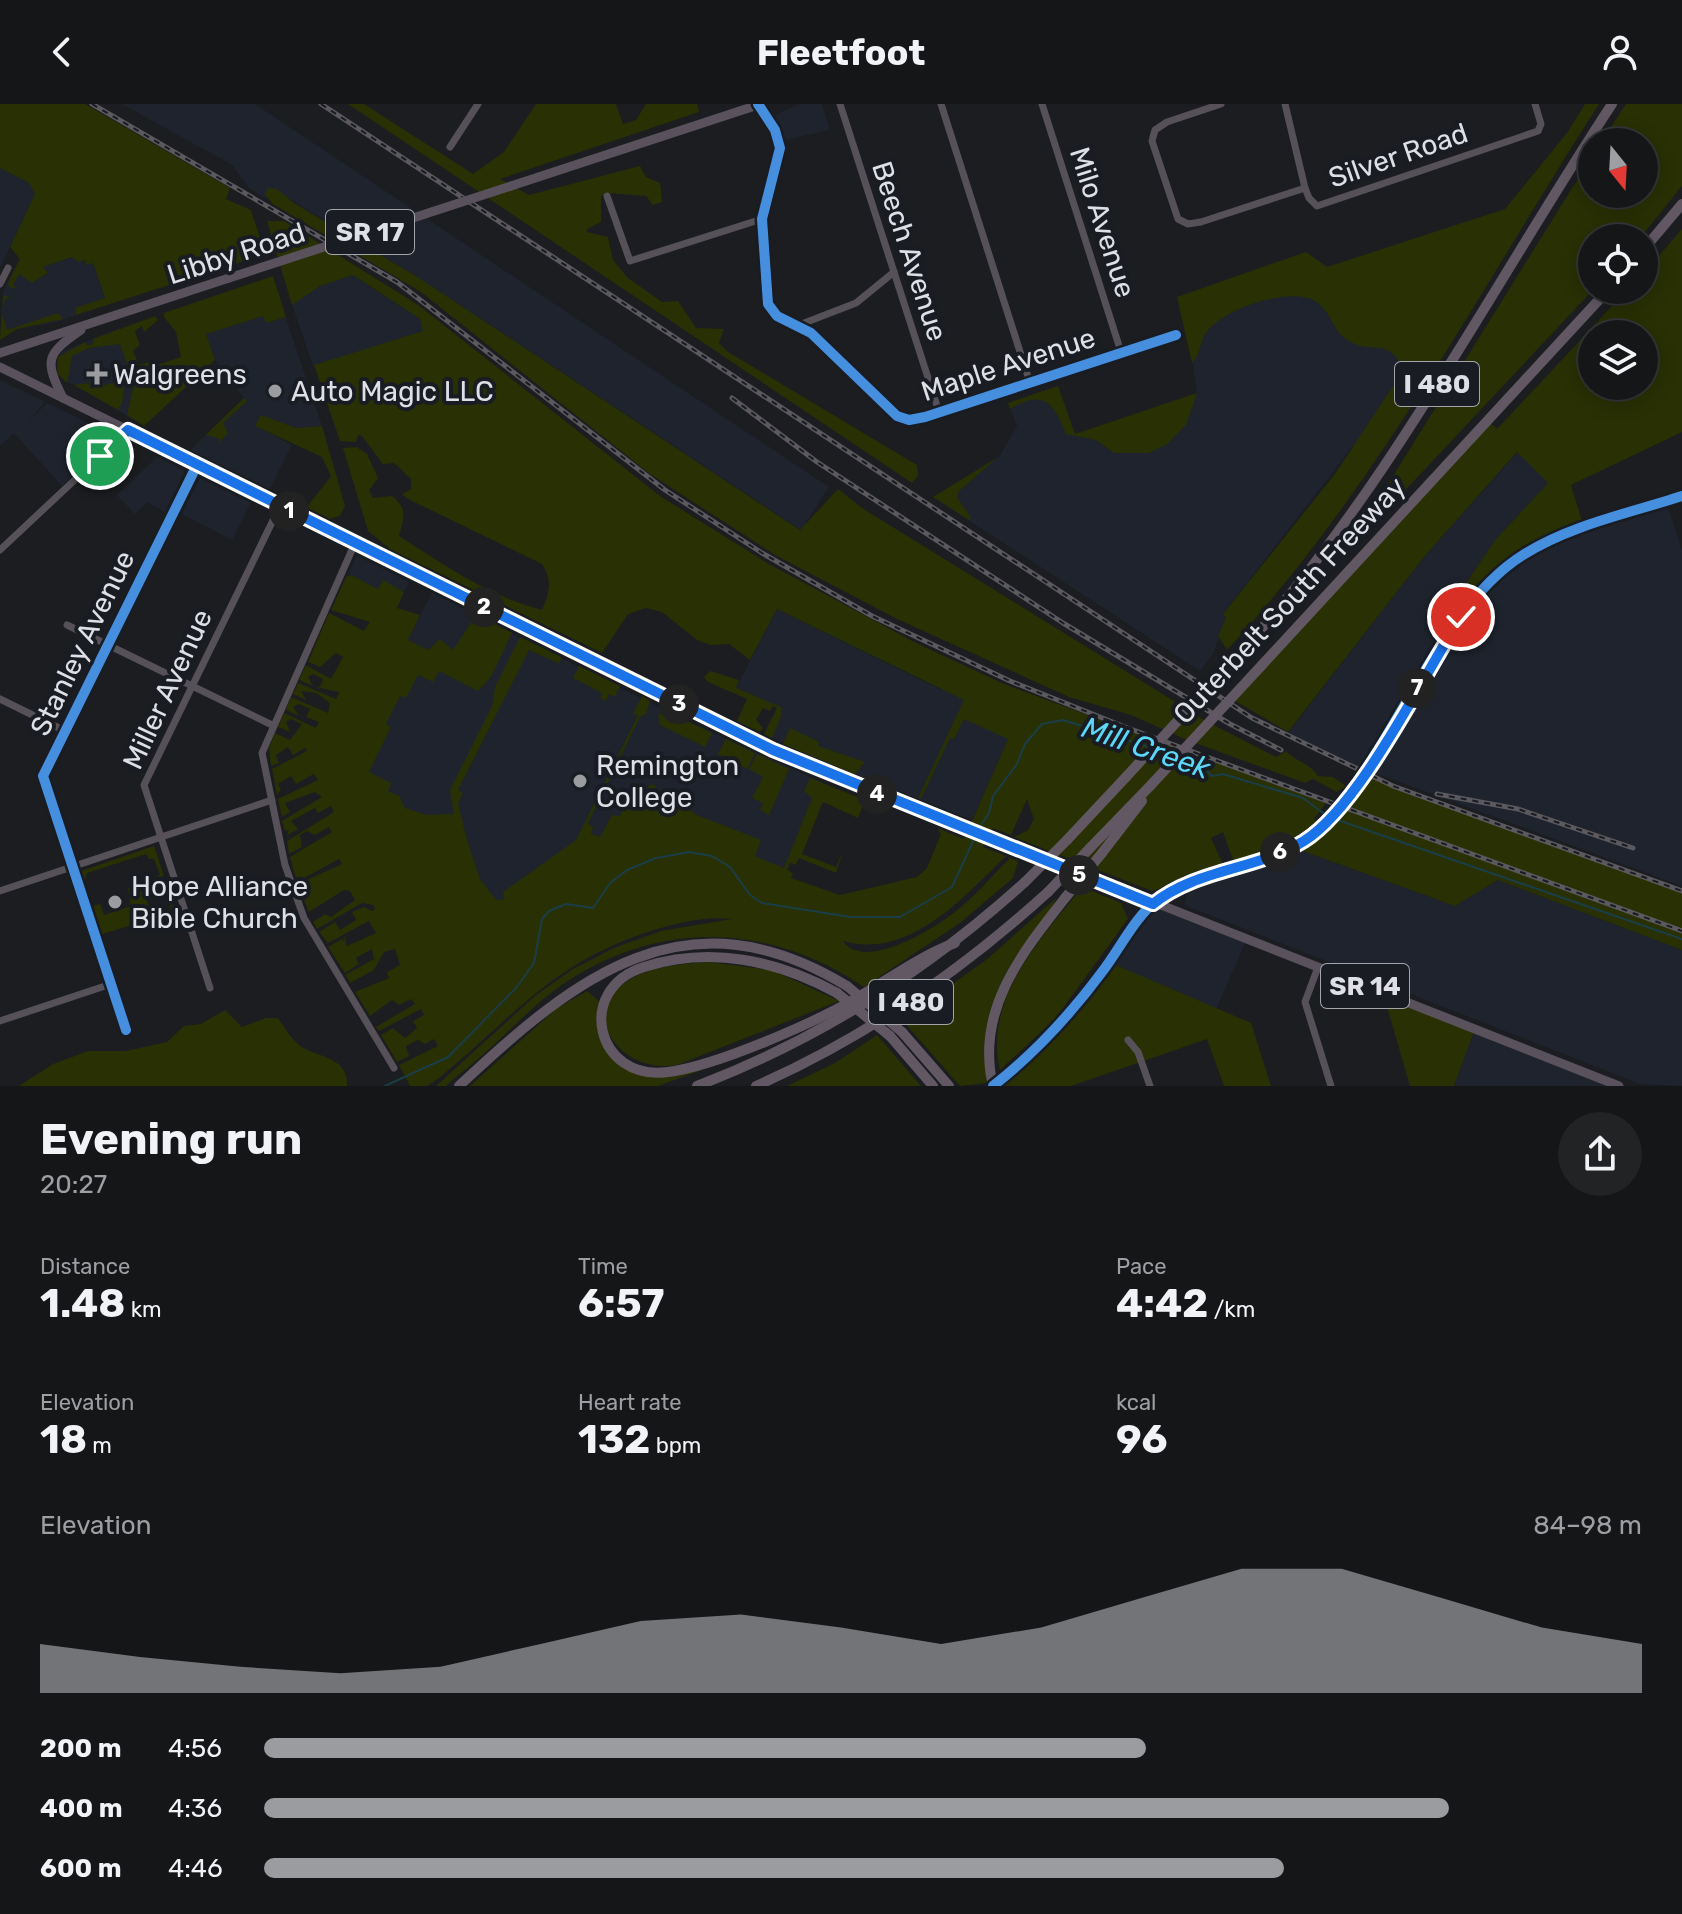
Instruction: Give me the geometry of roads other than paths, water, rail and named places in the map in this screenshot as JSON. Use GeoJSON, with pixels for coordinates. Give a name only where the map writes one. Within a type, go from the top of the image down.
{"type":"FeatureCollection","features":[{"type":"Feature","properties":{"kind":"highway","name":"Outerbelt South Freeway"},"geometry":{"type":"LineString","coordinates":[[697,1086],[744,1068],[823,1030],[911,976],[955,943],[1025,882],[1126,777],[1303,581],[1372,487],[1612,104]]}},
{"type":"Feature","properties":{"kind":"highway"},"geometry":{"type":"LineString","coordinates":[[1658,232],[1682,204]]}},
{"type":"Feature","properties":{"kind":"highway","name":"Outerbelt South Freeway"},"geometry":{"type":"LineString","coordinates":[[756,1086],[828,1052],[898,1011],[986,946],[1048,892],[1151,785],[1595,304]]}},
{"type":"Feature","properties":{"kind":"highway"},"geometry":{"type":"LineString","coordinates":[[993,1086],[988,1061],[991,1025],[1000,995],[1022,956],[1130,820],[1151,785]]}},
{"type":"Feature","properties":{"kind":"highway"},"geometry":{"type":"LineString","coordinates":[[933,1086],[890,1036],[837,993],[798,973],[761,962],[715,956],[679,959],[643,967],[621,978],[607,995],[601,1022],[609,1048],[628,1065],[655,1073],[676,1071],[811,1020],[857,997],[930,952],[955,943]]}},
{"type":"Feature","properties":{"kind":"highway"},"geometry":{"type":"LineString","coordinates":[[459,1086],[554,1001],[601,971],[650,953],[703,945],[755,949],[808,965],[847,986],[902,1032],[949,1086]]}},
{"type":"Feature","properties":{"kind":"main road","name":"Libby Road"},"geometry":{"type":"LineString","coordinates":[[0,353],[759,104]]}},
{"type":"Feature","properties":{"kind":"main road"},"geometry":{"type":"LineString","coordinates":[[63,398],[50,371],[51,357],[58,347],[91,324]]}},
{"type":"Feature","properties":{"kind":"main road","name":"SR 14"},"geometry":{"type":"LineString","coordinates":[[0,367],[773,750],[1153,904],[1619,1086]]}},
{"type":"Feature","properties":{"kind":"street"},"geometry":{"type":"LineString","coordinates":[[450,147],[478,104]]}},
{"type":"Feature","properties":{"kind":"street","name":"Maple Avenue"},"geometry":{"type":"LineString","coordinates":[[759,104],[775,130],[780,148],[762,219],[768,304],[777,316],[799,325],[897,416],[909,420],[939,412],[1176,335]]}},
{"type":"Feature","properties":{"kind":"street","name":"Beech Avenue"},"geometry":{"type":"LineString","coordinates":[[840,104],[939,412]]}},
{"type":"Feature","properties":{"kind":"street"},"geometry":{"type":"LineString","coordinates":[[941,104],[1030,383]]}},
{"type":"Feature","properties":{"kind":"street","name":"Milo Avenue"},"geometry":{"type":"LineString","coordinates":[[1042,104],[1121,352]]}},
{"type":"Feature","properties":{"kind":"street"},"geometry":{"type":"LineString","coordinates":[[1221,104],[1167,122],[1155,130],[1152,141],[1178,219],[1188,224],[1305,188],[1285,104]]}},
{"type":"Feature","properties":{"kind":"street","name":"Silver Road"},"geometry":{"type":"LineString","coordinates":[[1305,188],[1317,206],[1538,131],[1541,124],[1535,104]]}},
{"type":"Feature","properties":{"kind":"street"},"geometry":{"type":"LineString","coordinates":[[607,196],[627,256],[633,261],[762,219]]}},
{"type":"Feature","properties":{"kind":"street"},"geometry":{"type":"LineString","coordinates":[[0,284],[8,268]]}},
{"type":"Feature","properties":{"kind":"street"},"geometry":{"type":"LineString","coordinates":[[799,325],[856,303],[894,272]]}},
{"type":"Feature","properties":{"kind":"street"},"geometry":{"type":"LineString","coordinates":[[0,550],[128,430]]}},
{"type":"Feature","properties":{"kind":"street","name":"Stanley Avenue"},"geometry":{"type":"LineString","coordinates":[[126,1030],[43,779],[197,465]]}},
{"type":"Feature","properties":{"kind":"street"},"geometry":{"type":"LineString","coordinates":[[993,1086],[1060,1023],[1153,904],[1184,885],[1284,851],[1322,826],[1367,770],[1442,647],[1488,582],[1522,555],[1555,537],[1682,496]]}},
{"type":"Feature","properties":{"kind":"street","name":"Miller Avenue"},"geometry":{"type":"LineString","coordinates":[[210,988],[146,796],[145,781],[280,506]]}},
{"type":"Feature","properties":{"kind":"street"},"geometry":{"type":"LineString","coordinates":[[355,543],[262,753],[286,871],[305,921],[394,1068]]}},
{"type":"Feature","properties":{"kind":"street"},"geometry":{"type":"LineString","coordinates":[[67,625],[272,725]]}},
{"type":"Feature","properties":{"kind":"street"},"geometry":{"type":"LineString","coordinates":[[0,699],[65,731]]}},
{"type":"Feature","properties":{"kind":"street"},"geometry":{"type":"LineString","coordinates":[[0,891],[272,800]]}},
{"type":"Feature","properties":{"kind":"street"},"geometry":{"type":"LineString","coordinates":[[1318,967],[1305,1002],[1331,1086]]}},
{"type":"Feature","properties":{"kind":"street"},"geometry":{"type":"LineString","coordinates":[[0,1021],[111,984]]}},
{"type":"Feature","properties":{"kind":"street"},"geometry":{"type":"LineString","coordinates":[[1128,1040],[1138,1052],[1150,1086]]}},
{"type":"Feature","properties":{"kind":"waterway","name":"Mill Creek"},"geometry":{"type":"LineString","coordinates":[[979,828],[989,813],[993,796],[1017,764],[1025,744],[1042,724],[1063,720],[1149,747]]}},
{"type":"Feature","properties":{"kind":"waterway","name":"Mill Creek"},"geometry":{"type":"LineString","coordinates":[[1155,749],[1171,757]]}},
{"type":"Feature","properties":{"kind":"waterway","name":"Mill Creek"},"geometry":{"type":"LineString","coordinates":[[1181,760],[1202,766],[1212,776],[1223,774],[1303,798],[1326,815]]}},
{"type":"Feature","properties":{"kind":"waterway","name":"Mill Creek"},"geometry":{"type":"LineString","coordinates":[[1332,818],[1682,939]]}},
{"type":"Feature","properties":{"kind":"waterway","name":"Mill Creek"},"geometry":{"type":"LineString","coordinates":[[385,1086],[448,1057],[516,988],[534,963],[542,919],[549,911],[566,904],[593,908],[610,883],[627,870],[656,858],[689,852],[712,856],[730,867],[750,895],[762,903],[850,917],[900,917],[952,887],[975,837]]}},
{"type":"Feature","properties":{"kind":"railway"},"geometry":{"type":"LineString","coordinates":[[92,104],[397,282],[665,490],[762,553],[872,616],[1010,681],[1125,727],[1682,931]]}},
{"type":"Feature","properties":{"kind":"railway"},"geometry":{"type":"LineString","coordinates":[[321,104],[1252,718],[1393,786],[1682,891]]}},
{"type":"Feature","properties":{"kind":"railway"},"geometry":{"type":"LineString","coordinates":[[732,398],[817,462],[1063,623],[1230,724],[1281,750]]}},
{"type":"Feature","properties":{"kind":"railway"},"geometry":{"type":"LineString","coordinates":[[1437,794],[1518,809],[1633,848]]}},
{"type":"Feature","properties":{"kind":"place","name":"Walgreens"},"geometry":{"type":"Point","coordinates":[97,374]}},
{"type":"Feature","properties":{"kind":"place","name":"Auto Magic LLC"},"geometry":{"type":"Point","coordinates":[275,391]}},
{"type":"Feature","properties":{"kind":"place","name":"Remington College"},"geometry":{"type":"Point","coordinates":[580,781]}},
{"type":"Feature","properties":{"kind":"place","name":"Hope Alliance Bible Church"},"geometry":{"type":"Point","coordinates":[115,902]}}]}
